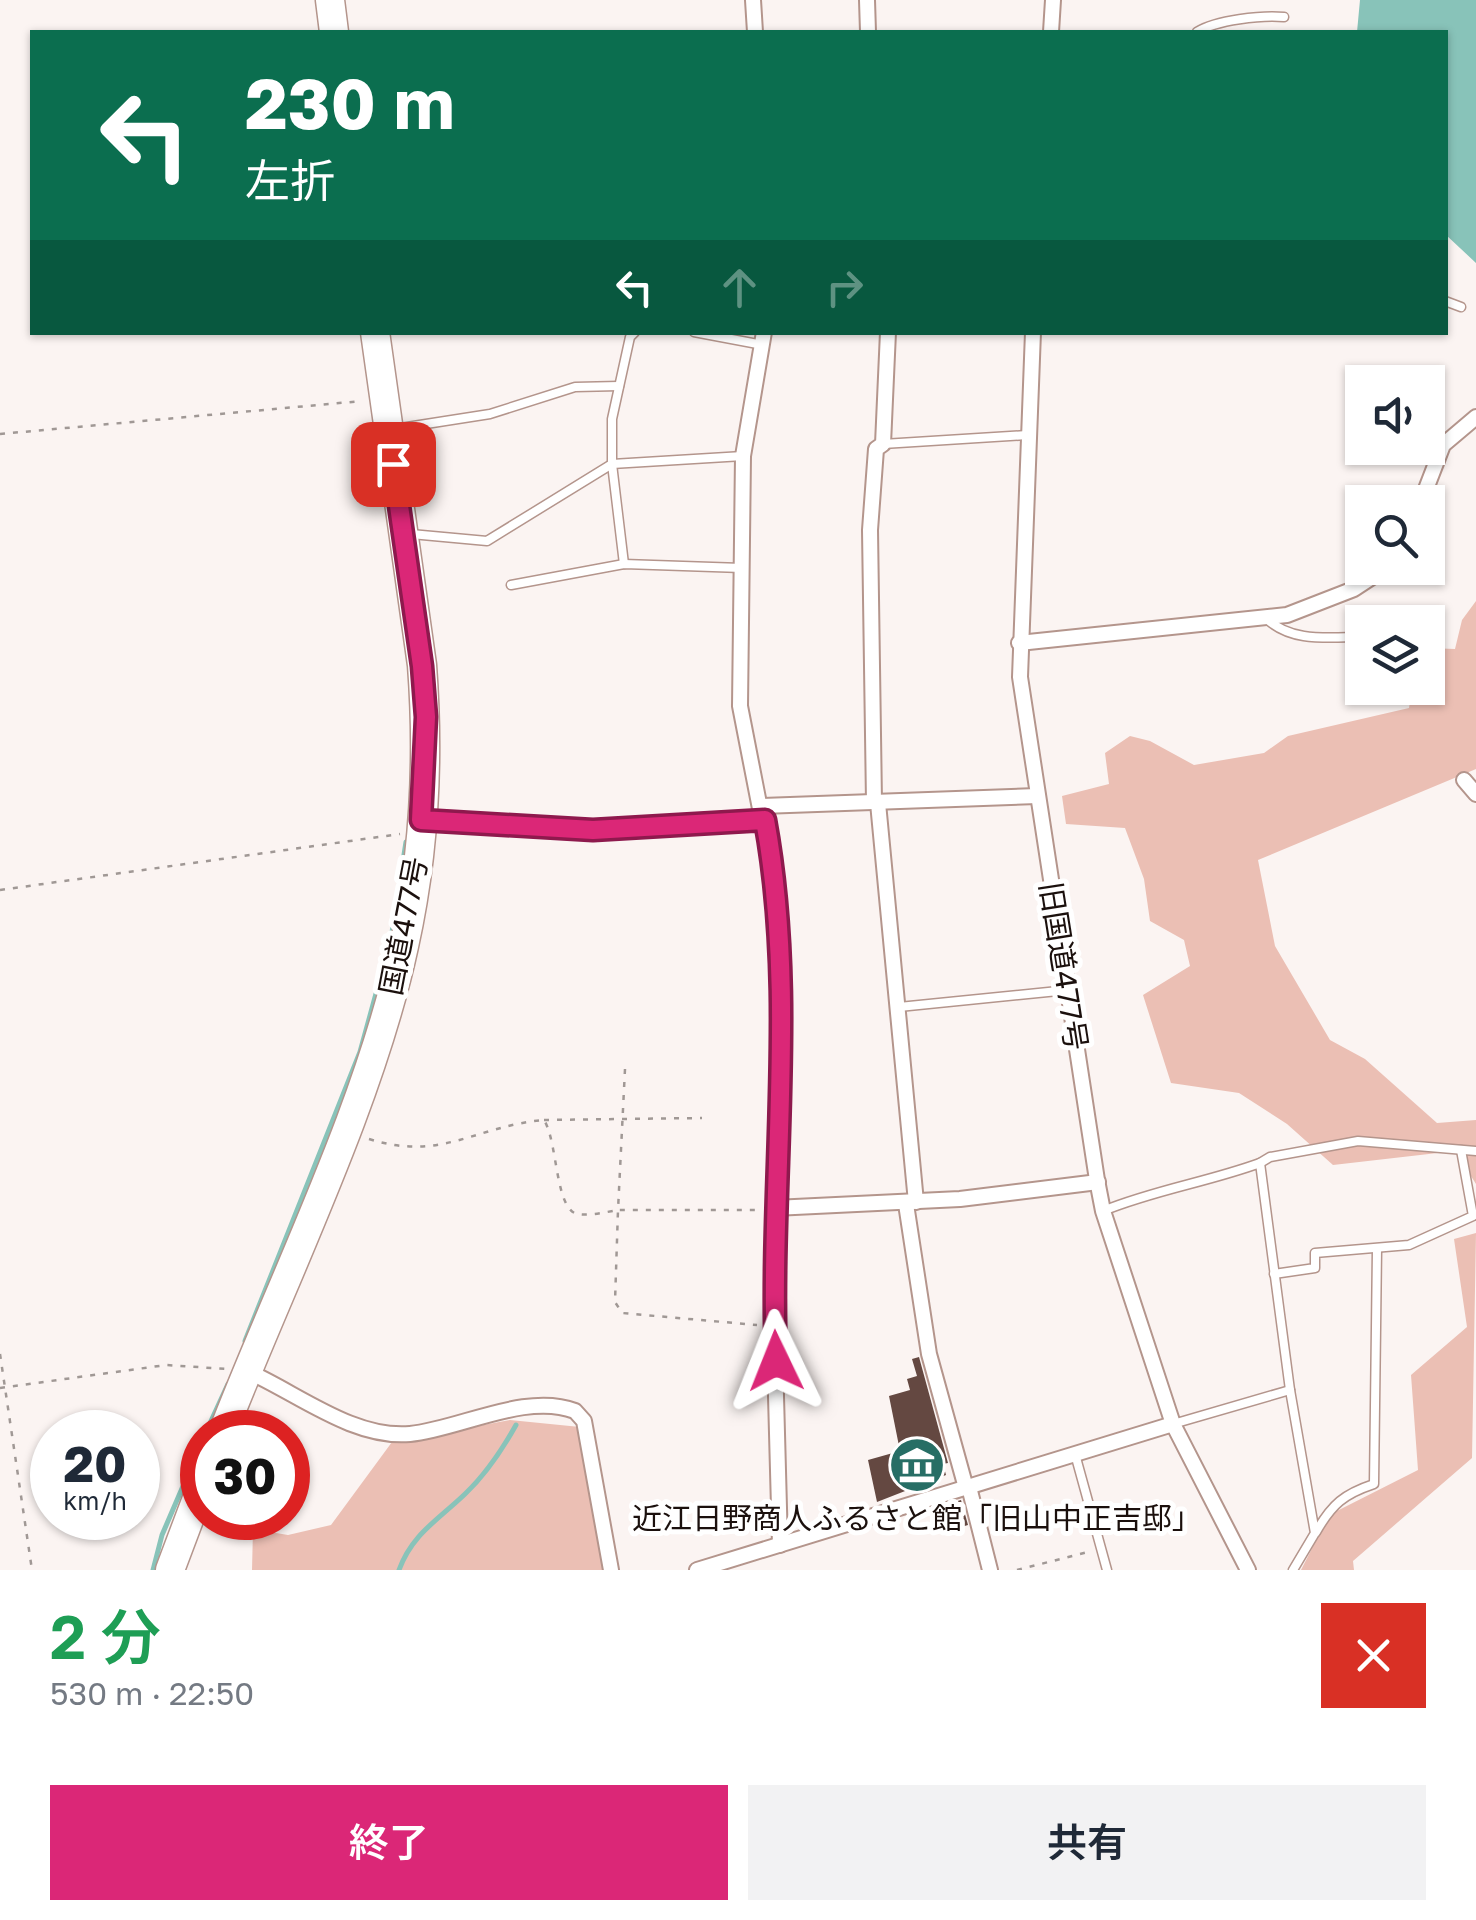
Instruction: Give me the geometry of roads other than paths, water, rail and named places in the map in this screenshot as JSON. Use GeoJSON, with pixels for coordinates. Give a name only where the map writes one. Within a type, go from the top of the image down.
{"type":"FeatureCollection","features":[{"type":"Feature","properties":{"kind":"highway"},"geometry":{"type":"LineString","coordinates":[[330,0],[334,30]]}},
{"type":"Feature","properties":{"kind":"highway","name":"国道477号"},"geometry":{"type":"LineString","coordinates":[[232,1410],[378,1040],[404,946],[421,825],[426,717],[376,335]]}},
{"type":"Feature","properties":{"kind":"highway"},"geometry":{"type":"LineString","coordinates":[[170,1570],[181,1540]]}},
{"type":"Feature","properties":{"kind":"street"},"geometry":{"type":"LineString","coordinates":[[753,0],[755,30]]}},
{"type":"Feature","properties":{"kind":"street"},"geometry":{"type":"LineString","coordinates":[[866,0],[868,30]]}},
{"type":"Feature","properties":{"kind":"street"},"geometry":{"type":"LineString","coordinates":[[1051,30],[1053,0]]}},
{"type":"Feature","properties":{"kind":"street"},"geometry":{"type":"LineString","coordinates":[[888,335],[883,444],[876,449],[870,530],[876,802],[899,1007],[914,1202]]}},
{"type":"Feature","properties":{"kind":"street","name":"旧国道477号"},"geometry":{"type":"LineString","coordinates":[[1032,335],[1019,643],[1037,796],[1103,1211],[1173,1424],[1248,1570]]}},
{"type":"Feature","properties":{"kind":"street"},"geometry":{"type":"LineString","coordinates":[[764,339],[743,456],[740,706],[746,754],[763,813],[777,896],[782,1051],[774,1209],[774,1323],[780,1545]]}},
{"type":"Feature","properties":{"kind":"street"},"geometry":{"type":"LineString","coordinates":[[1426,485],[1435,458],[1454,434],[1476,418]]}},
{"type":"Feature","properties":{"kind":"street"},"geometry":{"type":"LineString","coordinates":[[1019,643],[1267,619],[1332,599],[1356,585]]}},
{"type":"Feature","properties":{"kind":"street"},"geometry":{"type":"LineString","coordinates":[[1464,780],[1476,794]]}},
{"type":"Feature","properties":{"kind":"street"},"geometry":{"type":"LineString","coordinates":[[421,825],[593,830],[876,802],[1037,796]]}},
{"type":"Feature","properties":{"kind":"street"},"geometry":{"type":"LineString","coordinates":[[774,1209],[1034,1193],[1098,1182]]}},
{"type":"Feature","properties":{"kind":"street"},"geometry":{"type":"LineString","coordinates":[[914,1202],[906,1204],[929,1354],[990,1570]]}},
{"type":"Feature","properties":{"kind":"street"},"geometry":{"type":"LineString","coordinates":[[247,1372],[362,1427],[404,1434],[507,1410],[551,1407],[575,1411],[584,1421],[611,1570]]}},
{"type":"Feature","properties":{"kind":"street"},"geometry":{"type":"LineString","coordinates":[[696,1570],[727,1566],[780,1545],[1173,1424]]}},
{"type":"Feature","properties":{"kind":"lane"},"geometry":{"type":"LineString","coordinates":[[1200,30],[1260,15],[1284,16]]}},
{"type":"Feature","properties":{"kind":"lane"},"geometry":{"type":"LineString","coordinates":[[1448,303],[1461,307]]}},
{"type":"Feature","properties":{"kind":"lane"},"geometry":{"type":"LineString","coordinates":[[624,564],[612,464],[619,386],[632,335]]}},
{"type":"Feature","properties":{"kind":"lane"},"geometry":{"type":"LineString","coordinates":[[724,335],[764,339]]}},
{"type":"Feature","properties":{"kind":"lane"},"geometry":{"type":"LineString","coordinates":[[388,430],[490,414],[575,387],[619,386]]}},
{"type":"Feature","properties":{"kind":"lane"},"geometry":{"type":"LineString","coordinates":[[883,444],[1026,435]]}},
{"type":"Feature","properties":{"kind":"lane"},"geometry":{"type":"LineString","coordinates":[[403,533],[487,541],[612,464],[743,456]]}},
{"type":"Feature","properties":{"kind":"lane"},"geometry":{"type":"LineString","coordinates":[[510,585],[624,564],[742,568]]}},
{"type":"Feature","properties":{"kind":"lane"},"geometry":{"type":"LineString","coordinates":[[1267,619],[1277,629],[1302,637],[1345,637]]}},
{"type":"Feature","properties":{"kind":"lane"},"geometry":{"type":"LineString","coordinates":[[899,1007],[1068,990]]}},
{"type":"Feature","properties":{"kind":"lane"},"geometry":{"type":"LineString","coordinates":[[1103,1211],[1141,1196],[1200,1185],[1270,1157],[1358,1141],[1476,1151]]}},
{"type":"Feature","properties":{"kind":"lane"},"geometry":{"type":"LineString","coordinates":[[1274,1274],[1314,1268],[1315,1253],[1409,1245],[1472,1216],[1461,1150]]}},
{"type":"Feature","properties":{"kind":"lane"},"geometry":{"type":"LineString","coordinates":[[1260,1162],[1290,1390],[1316,1533]]}},
{"type":"Feature","properties":{"kind":"lane"},"geometry":{"type":"LineString","coordinates":[[1293,1570],[1331,1505],[1346,1494],[1374,1484],[1378,1248]]}},
{"type":"Feature","properties":{"kind":"lane"},"geometry":{"type":"LineString","coordinates":[[1173,1424],[1290,1390]]}},
{"type":"Feature","properties":{"kind":"lane"},"geometry":{"type":"LineString","coordinates":[[1075,1454],[1107,1570]]}},
{"type":"Feature","properties":{"kind":"water"},"geometry":{"type":"Polygon","coordinates":[[[1360,0],[1476,0],[1476,263],[1448,237],[1448,30],[1357,30],[1360,0]]]}},
{"type":"Feature","properties":{"kind":"waterway"},"geometry":{"type":"LineString","coordinates":[[245,1341],[360,1052],[391,939],[406,842]]}},
{"type":"Feature","properties":{"kind":"waterway"},"geometry":{"type":"LineString","coordinates":[[216,1410],[228,1384]]}},
{"type":"Feature","properties":{"kind":"waterway"},"geometry":{"type":"LineString","coordinates":[[399,1570],[418,1537],[480,1478],[516,1425]]}},
{"type":"Feature","properties":{"kind":"waterway"},"geometry":{"type":"LineString","coordinates":[[153,1570],[162,1535],[180,1493]]}},
{"type":"Feature","properties":{"kind":"place","name":"近江日野商人ふるさと館「旧山中正吉邸」"},"geometry":{"type":"Point","coordinates":[917,1465]}}]}
